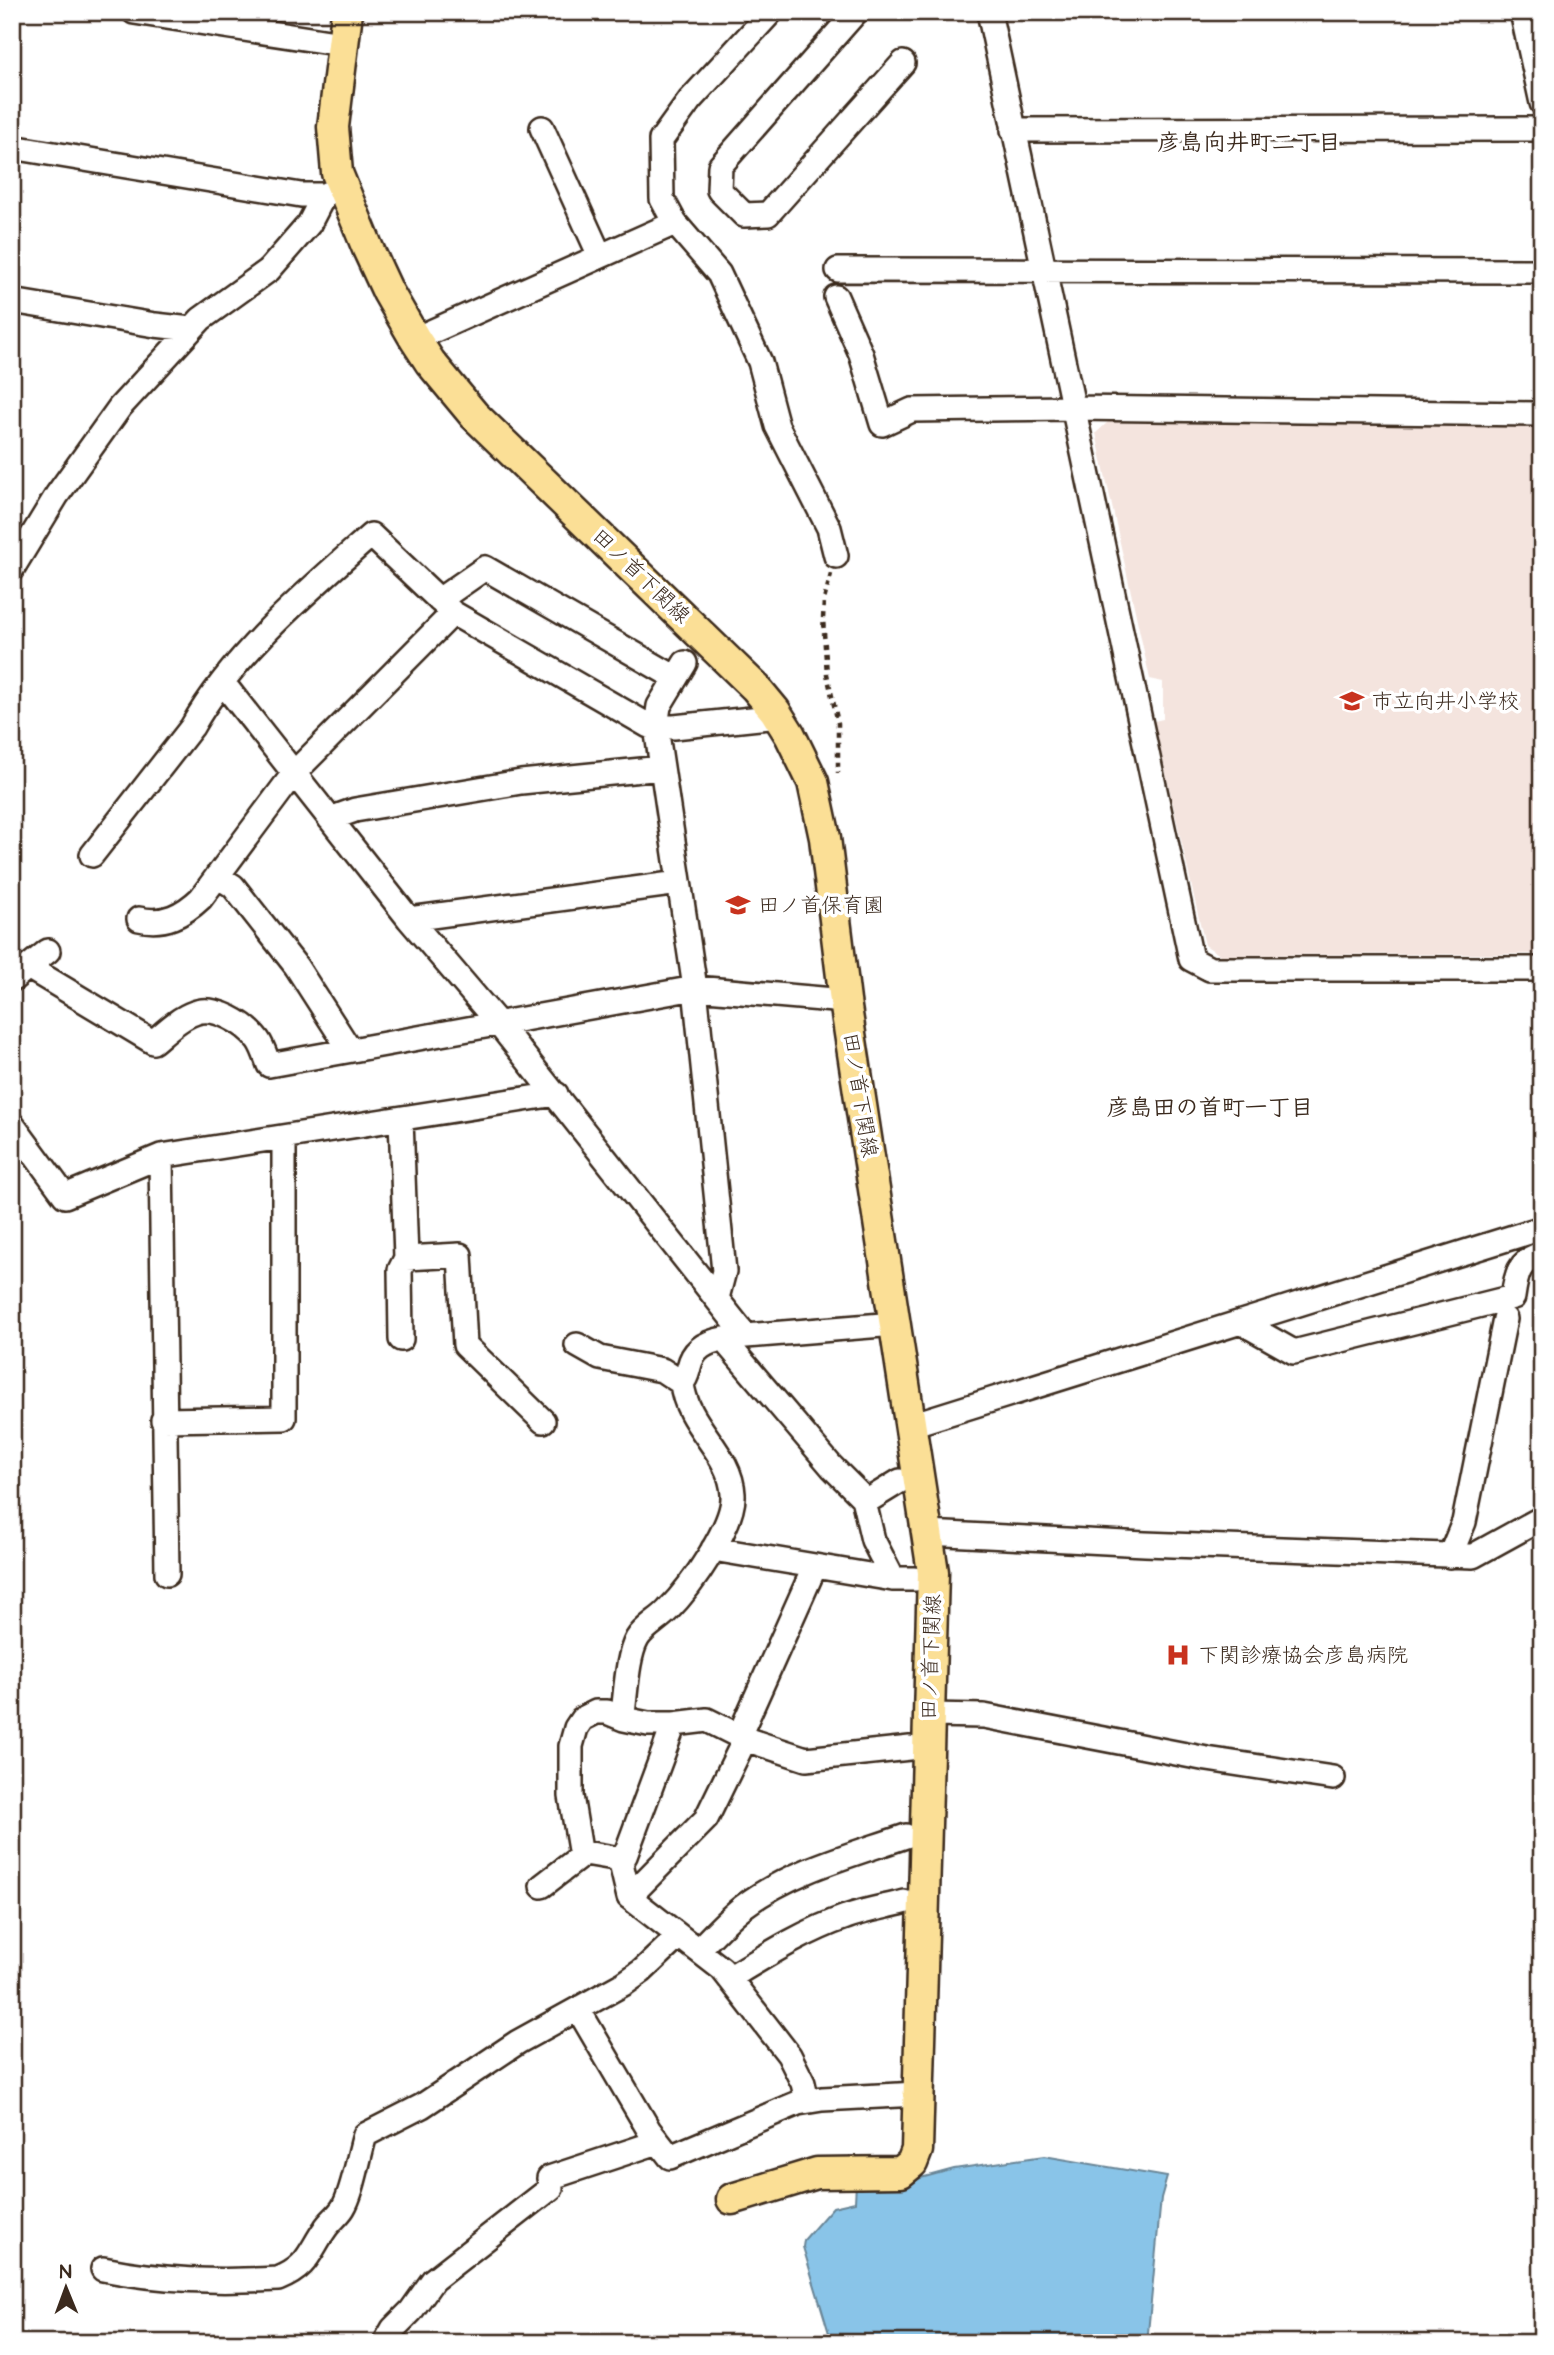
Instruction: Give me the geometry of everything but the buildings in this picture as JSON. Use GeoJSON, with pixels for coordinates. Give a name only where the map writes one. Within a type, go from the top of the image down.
{"type":"FeatureCollection","features":[{"type":"Feature","properties":{"kind":"main road","name":"田ノ首下関線"},"geometry":{"type":"LineString","coordinates":[[347,12],[333,127],[337,173],[333,190],[351,211],[388,292],[415,339],[430,362],[474,415],[756,688],[779,716],[803,758],[817,797],[825,838],[845,1001],[933,1572],[917,2150],[912,2163],[901,2172],[817,2173],[732,2200]]}},
{"type":"Feature","properties":{"kind":"street"},"geometry":{"type":"LineString","coordinates":[[134,12],[342,44]]}},
{"type":"Feature","properties":{"kind":"street"},"geometry":{"type":"LineString","coordinates":[[771,12],[691,100],[661,140],[662,199],[675,223],[719,274],[729,294],[760,362],[777,426],[825,519],[836,556]]}},
{"type":"Feature","properties":{"kind":"street"},"geometry":{"type":"LineString","coordinates":[[856,12],[720,166],[719,190],[744,215],[768,214],[903,63]]}},
{"type":"Feature","properties":{"kind":"street"},"geometry":{"type":"LineString","coordinates":[[989,12],[1191,959],[1210,969],[1542,969]]}},
{"type":"Feature","properties":{"kind":"street"},"geometry":{"type":"LineString","coordinates":[[1522,12],[1542,103]]}},
{"type":"Feature","properties":{"kind":"street"},"geometry":{"type":"LineString","coordinates":[[542,128],[600,256]]}},
{"type":"Feature","properties":{"kind":"street"},"geometry":{"type":"LineString","coordinates":[[1013,130],[1542,129]]}},
{"type":"Feature","properties":{"kind":"street"},"geometry":{"type":"LineString","coordinates":[[12,147],[301,195],[333,190]]}},
{"type":"Feature","properties":{"kind":"street"},"geometry":{"type":"LineString","coordinates":[[12,569],[57,495],[120,407],[191,329],[269,270],[309,224],[333,190]]}},
{"type":"Feature","properties":{"kind":"street"},"geometry":{"type":"LineString","coordinates":[[415,339],[675,223]]}},
{"type":"Feature","properties":{"kind":"street"},"geometry":{"type":"LineString","coordinates":[[838,270],[1542,271]]}},
{"type":"Feature","properties":{"kind":"street"},"geometry":{"type":"LineString","coordinates":[[836,297],[861,354],[882,424],[912,410],[1074,408],[1542,414]]}},
{"type":"Feature","properties":{"kind":"street"},"geometry":{"type":"LineString","coordinates":[[12,301],[155,326],[191,329]]}},
{"type":"Feature","properties":{"kind":"street"},"geometry":{"type":"LineString","coordinates":[[92,855],[223,683],[304,595],[371,535],[446,607],[649,726],[779,716]]}},
{"type":"Feature","properties":{"kind":"street"},"geometry":{"type":"LineString","coordinates":[[139,919],[161,922],[184,912],[201,898],[295,772],[485,568],[681,671],[659,706],[656,727],[695,988],[724,1271],[717,1298]]}},
{"type":"Feature","properties":{"kind":"street"},"geometry":{"type":"LineString","coordinates":[[223,683],[409,919],[556,1094],[747,1336],[895,1324]]}},
{"type":"Feature","properties":{"kind":"street"},"geometry":{"type":"LineString","coordinates":[[330,819],[355,810],[521,782],[662,768]]}},
{"type":"Feature","properties":{"kind":"street"},"geometry":{"type":"LineString","coordinates":[[217,876],[233,886],[296,966],[350,1050]]}},
{"type":"Feature","properties":{"kind":"street"},"geometry":{"type":"LineString","coordinates":[[409,919],[679,883]]}},
{"type":"Feature","properties":{"kind":"street"},"geometry":{"type":"LineString","coordinates":[[48,951],[21,973],[153,1042],[191,1014],[208,1010],[232,1020],[255,1036],[269,1065],[695,988],[845,1001]]}},
{"type":"Feature","properties":{"kind":"street"},"geometry":{"type":"LineString","coordinates":[[12,1124],[65,1196],[162,1156],[556,1094]]}},
{"type":"Feature","properties":{"kind":"street"},"geometry":{"type":"LineString","coordinates":[[401,1119],[406,1258],[400,1270],[401,1339]]}},
{"type":"Feature","properties":{"kind":"street"},"geometry":{"type":"LineString","coordinates":[[163,1420],[284,1418],[284,1138]]}},
{"type":"Feature","properties":{"kind":"street"},"geometry":{"type":"LineString","coordinates":[[162,1156],[163,1420],[167,1574]]}},
{"type":"Feature","properties":{"kind":"street"},"geometry":{"type":"LineString","coordinates":[[911,1425],[1542,1228]]}},
{"type":"Feature","properties":{"kind":"street"},"geometry":{"type":"LineString","coordinates":[[1241,1322],[1294,1352],[1513,1297],[1519,1269],[1529,1258],[1542,1254]]}},
{"type":"Feature","properties":{"kind":"street"},"geometry":{"type":"LineString","coordinates":[[406,1258],[460,1255],[465,1345],[543,1421]]}},
{"type":"Feature","properties":{"kind":"street"},"geometry":{"type":"LineString","coordinates":[[1450,1556],[1464,1522],[1505,1319]]}},
{"type":"Feature","properties":{"kind":"street"},"geometry":{"type":"LineString","coordinates":[[682,1383],[688,1376],[692,1357],[697,1350],[703,1345],[723,1339],[832,1467],[863,1498],[869,1500],[900,1480]]}},
{"type":"Feature","properties":{"kind":"street"},"geometry":{"type":"LineString","coordinates":[[577,1345],[600,1358],[662,1370],[682,1383],[685,1401],[699,1427],[717,1451],[734,1492],[732,1508],[713,1549],[684,1592],[639,1635],[634,1646],[623,1713],[618,1716]]}},
{"type":"Feature","properties":{"kind":"street"},"geometry":{"type":"LineString","coordinates":[[713,1549],[903,1579],[873,1540],[863,1498]]}},
{"type":"Feature","properties":{"kind":"street"},"geometry":{"type":"LineString","coordinates":[[927,1533],[1473,1556],[1542,1518]]}},
{"type":"Feature","properties":{"kind":"street"},"geometry":{"type":"LineString","coordinates":[[629,1897],[706,1819],[815,1566]]}},
{"type":"Feature","properties":{"kind":"street"},"geometry":{"type":"LineString","coordinates":[[581,1856],[571,1796],[571,1746],[576,1728],[582,1719],[601,1711],[624,1720],[648,1724],[707,1720],[742,1737],[806,1759],[910,1748]]}},
{"type":"Feature","properties":{"kind":"street"},"geometry":{"type":"LineString","coordinates":[[929,1714],[984,1716],[1207,1759],[1333,1777]]}},
{"type":"Feature","properties":{"kind":"street"},"geometry":{"type":"LineString","coordinates":[[542,1886],[585,1853],[620,1859],[625,1856],[674,1724]]}},
{"type":"Feature","properties":{"kind":"street"},"geometry":{"type":"LineString","coordinates":[[698,1951],[743,1907],[766,1891],[799,1874],[906,1836]]}},
{"type":"Feature","properties":{"kind":"street"},"geometry":{"type":"LineString","coordinates":[[620,1859],[629,1897],[729,1978],[789,2055],[803,2083],[807,2101]]}},
{"type":"Feature","properties":{"kind":"street"},"geometry":{"type":"LineString","coordinates":[[729,1978],[817,1929],[846,1917],[904,1902]]}},
{"type":"Feature","properties":{"kind":"street"},"geometry":{"type":"LineString","coordinates":[[103,2269],[185,2281],[246,2281],[290,2274],[310,2257],[326,2227],[345,2206],[365,2135],[422,2106],[518,2042],[642,1971],[680,1936]]}},
{"type":"Feature","properties":{"kind":"street"},"geometry":{"type":"LineString","coordinates":[[578,2009],[612,2070],[664,2149]]}},
{"type":"Feature","properties":{"kind":"street"},"geometry":{"type":"LineString","coordinates":[[385,2343],[393,2329],[411,2311],[433,2280],[551,2188],[549,2178],[664,2149],[807,2101],[918,2094]]}},
{"type":"Feature","properties":{"kind":"path"},"geometry":{"type":"LineString","coordinates":[[817,797],[837,784],[838,723],[827,674],[823,619],[824,600],[836,556]]}},
{"type":"Feature","properties":{"kind":"shaded area","name":"市立向井小学校"},"geometry":{"type":"Polygon","coordinates":[[[1108,422],[1542,425],[1542,954],[1220,955],[1205,945],[1154,721],[1163,719],[1163,682],[1150,679],[1096,433],[1108,422]]]}},
{"type":"Feature","properties":{"kind":"water"},"geometry":{"type":"Polygon","coordinates":[[[1044,2156],[1167,2177],[1161,2198],[1147,2343],[832,2343],[803,2247],[804,2240],[833,2207],[855,2202],[856,2183],[906,2182],[954,2169],[1044,2156]]]}},
{"type":"Feature","properties":{"kind":"place","name":"市立向井小学校"},"geometry":{"type":"Point","coordinates":[1352,701]}},
{"type":"Feature","properties":{"kind":"place","name":"田ノ首保育園"},"geometry":{"type":"Point","coordinates":[738,905]}},
{"type":"Feature","properties":{"kind":"place","name":"下関診療協会彦島病院"},"geometry":{"type":"Point","coordinates":[1178,1655]}},
{"type":"Feature","properties":{"kind":"district","name":"彦島向井町二丁目"},"geometry":{"type":"Point","coordinates":[1249,143]}},
{"type":"Feature","properties":{"kind":"district","name":"彦島田の首町一丁目"},"geometry":{"type":"Point","coordinates":[1210,1108]}}]}
